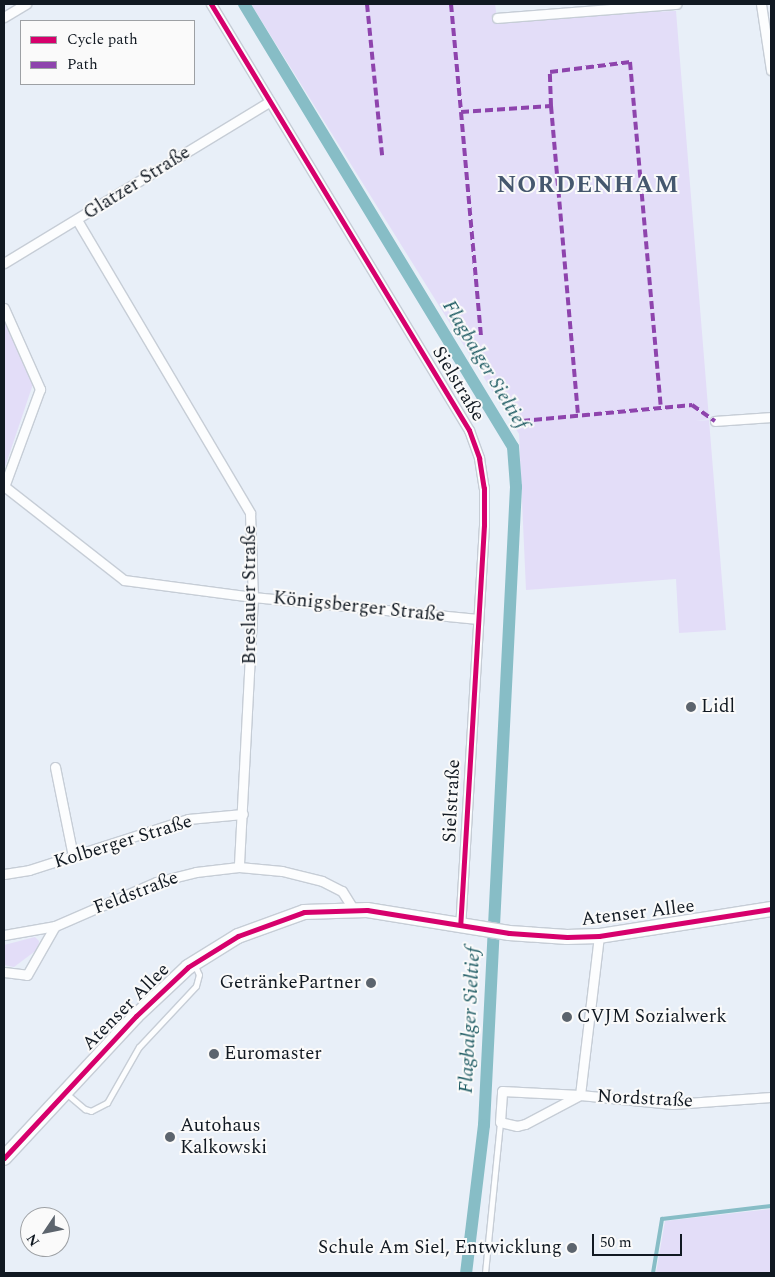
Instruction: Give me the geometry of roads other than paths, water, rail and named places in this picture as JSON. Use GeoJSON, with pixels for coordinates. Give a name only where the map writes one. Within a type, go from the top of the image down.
{"type":"FeatureCollection","features":[{"type":"Feature","properties":{"kind":"street"},"geometry":{"type":"LineString","coordinates":[[4,17],[26,4]]}},
{"type":"Feature","properties":{"kind":"street","name":"Sielstraße"},"geometry":{"type":"LineString","coordinates":[[211,4],[469,430],[479,458],[484,488],[460,924]]}},
{"type":"Feature","properties":{"kind":"street"},"geometry":{"type":"LineString","coordinates":[[497,18],[676,4]]}},
{"type":"Feature","properties":{"kind":"street"},"geometry":{"type":"LineString","coordinates":[[761,4],[771,70]]}},
{"type":"Feature","properties":{"kind":"street","name":"Glatzer Straße"},"geometry":{"type":"LineString","coordinates":[[4,263],[270,101]]}},
{"type":"Feature","properties":{"kind":"street","name":"Breslauer Straße"},"geometry":{"type":"LineString","coordinates":[[77,220],[250,513],[253,597],[244,814],[239,868]]}},
{"type":"Feature","properties":{"kind":"street"},"geometry":{"type":"LineString","coordinates":[[4,308],[40,389],[4,486]]}},
{"type":"Feature","properties":{"kind":"street"},"geometry":{"type":"LineString","coordinates":[[715,421],[771,417]]}},
{"type":"Feature","properties":{"kind":"street","name":"Königsberger Straße"},"geometry":{"type":"LineString","coordinates":[[4,486],[124,580],[253,597],[478,619]]}},
{"type":"Feature","properties":{"kind":"street"},"geometry":{"type":"LineString","coordinates":[[55,767],[73,856]]}},
{"type":"Feature","properties":{"kind":"street","name":"Kolberger Straße"},"geometry":{"type":"LineString","coordinates":[[4,874],[73,856],[188,819],[244,814]]}},
{"type":"Feature","properties":{"kind":"street","name":"Feldstraße"},"geometry":{"type":"LineString","coordinates":[[4,935],[55,926],[156,882],[196,872],[239,868],[282,871],[322,880],[342,891],[354,910]]}},
{"type":"Feature","properties":{"kind":"street","name":"Atenser Allee"},"geometry":{"type":"LineString","coordinates":[[4,1158],[136,1016],[193,963],[238,936],[304,912],[354,910],[460,924],[509,933],[599,936],[771,909]]}},
{"type":"Feature","properties":{"kind":"street"},"geometry":{"type":"LineString","coordinates":[[4,972],[27,975],[55,926]]}},
{"type":"Feature","properties":{"kind":"street"},"geometry":{"type":"LineString","coordinates":[[580,1095],[599,936]]}},
{"type":"Feature","properties":{"kind":"street","name":"Nordstraße"},"geometry":{"type":"LineString","coordinates":[[580,1095],[525,1124],[517,1126],[500,1122],[502,1091],[580,1095],[673,1104],[771,1096]]}},
{"type":"Feature","properties":{"kind":"lane"},"geometry":{"type":"LineString","coordinates":[[65,1092],[85,1109],[91,1110],[107,1103],[139,1047],[196,986],[199,975],[193,963]]}},
{"type":"Feature","properties":{"kind":"lane"},"geometry":{"type":"LineString","coordinates":[[485,1273],[500,1122]]}},
{"type":"Feature","properties":{"kind":"waterway","name":"Flagbalger Sieltief"},"geometry":{"type":"LineString","coordinates":[[244,4],[513,447],[516,487],[484,1125],[466,1273]]}},
{"type":"Feature","properties":{"kind":"waterway"},"geometry":{"type":"LineString","coordinates":[[653,1273],[662,1219],[771,1206]]}},
{"type":"Feature","properties":{"kind":"place","name":"Lidl"},"geometry":{"type":"Point","coordinates":[691,707]}},
{"type":"Feature","properties":{"kind":"place","name":"GetränkePartner"},"geometry":{"type":"Point","coordinates":[371,983]}},
{"type":"Feature","properties":{"kind":"place","name":"CVJM Sozialwerk"},"geometry":{"type":"Point","coordinates":[567,1017]}},
{"type":"Feature","properties":{"kind":"place","name":"Euromaster"},"geometry":{"type":"Point","coordinates":[214,1054]}},
{"type":"Feature","properties":{"kind":"place","name":"Autohaus Kalkowski"},"geometry":{"type":"Point","coordinates":[170,1137]}},
{"type":"Feature","properties":{"kind":"place","name":"Schule Am Siel, Entwicklung"},"geometry":{"type":"Point","coordinates":[572,1248]}},
{"type":"Feature","properties":{"kind":"district","name":"NORDENHAM"},"geometry":{"type":"Point","coordinates":[588,186]}}]}
